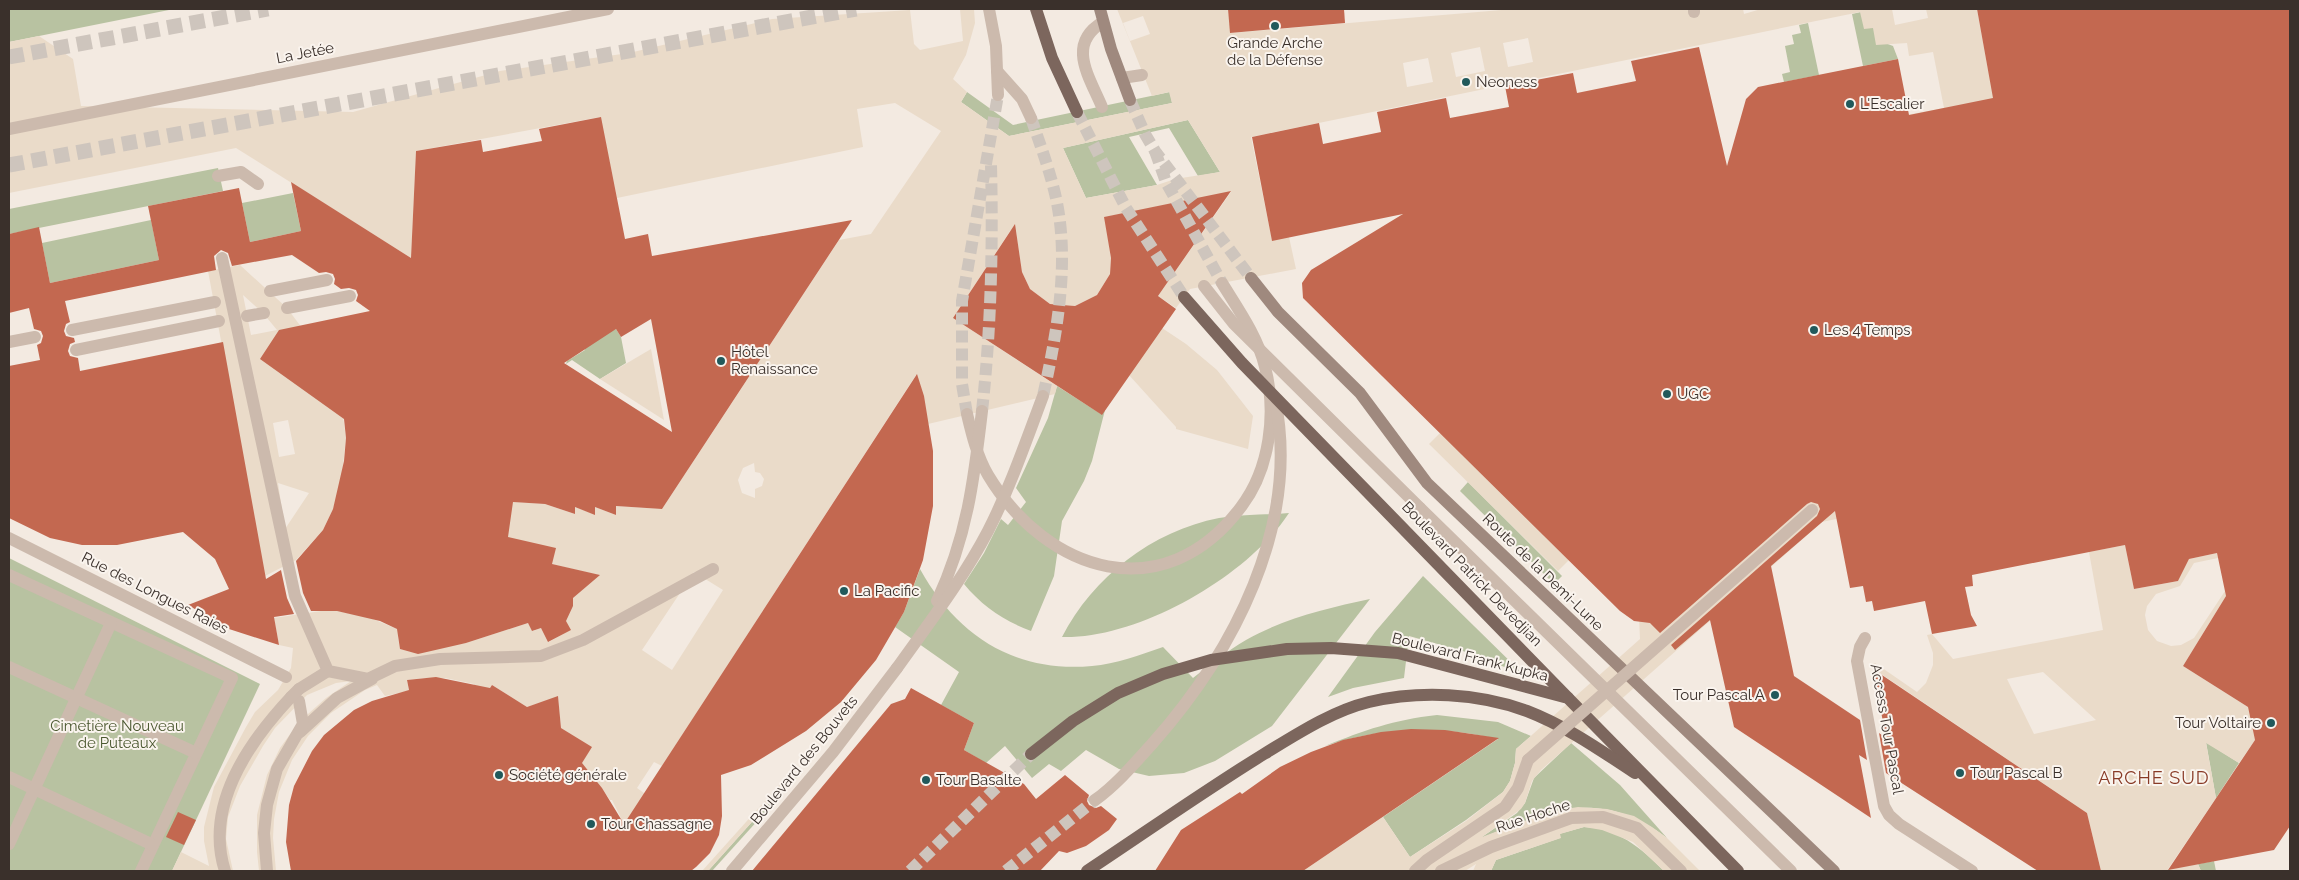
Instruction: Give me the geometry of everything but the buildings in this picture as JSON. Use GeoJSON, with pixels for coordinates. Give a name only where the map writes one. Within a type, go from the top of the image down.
{"type":"FeatureCollection","features":[{"type":"Feature","properties":{"kind":"main road"},"geometry":{"type":"LineString","coordinates":[[1036,9],[1052,58],[1077,112]]}},
{"type":"Feature","properties":{"kind":"main road","name":"Boulevard Patrick Devedjian"},"geometry":{"type":"LineString","coordinates":[[1184,298],[1242,363],[1738,871]]}},
{"type":"Feature","properties":{"kind":"main road","name":"Boulevard Frank Kupka"},"geometry":{"type":"LineString","coordinates":[[1030,754],[1073,720],[1118,694],[1163,674],[1211,660],[1245,654],[1331,648],[1398,653],[1568,698]]}},
{"type":"Feature","properties":{"kind":"main road"},"geometry":{"type":"LineString","coordinates":[[1087,871],[1283,742],[1346,709],[1370,702],[1426,696],[1459,696],[1526,711],[1587,741],[1659,790]]}},
{"type":"Feature","properties":{"kind":"street","name":"La Jetée"},"geometry":{"type":"LineString","coordinates":[[9,129],[608,9]]}},
{"type":"Feature","properties":{"kind":"street"},"geometry":{"type":"LineString","coordinates":[[989,9],[996,46],[998,96]]}},
{"type":"Feature","properties":{"kind":"street"},"geometry":{"type":"LineString","coordinates":[[1100,9],[1130,100]]}},
{"type":"Feature","properties":{"kind":"street"},"geometry":{"type":"LineString","coordinates":[[1102,106],[1088,74],[1083,52],[1085,36],[1090,29],[1103,22]]}},
{"type":"Feature","properties":{"kind":"street"},"geometry":{"type":"LineString","coordinates":[[997,70],[1022,99],[1031,118]]}},
{"type":"Feature","properties":{"kind":"street"},"geometry":{"type":"LineString","coordinates":[[1122,78],[1142,75]]}},
{"type":"Feature","properties":{"kind":"street"},"geometry":{"type":"LineString","coordinates":[[218,176],[241,172],[258,184]]}},
{"type":"Feature","properties":{"kind":"street"},"geometry":{"type":"LineString","coordinates":[[222,258],[296,596],[328,671]]}},
{"type":"Feature","properties":{"kind":"street","name":"Route de la Demi-Lune"},"geometry":{"type":"LineString","coordinates":[[1251,278],[1278,312],[1360,393],[1427,483],[1834,871]]}},
{"type":"Feature","properties":{"kind":"street"},"geometry":{"type":"LineString","coordinates":[[270,291],[327,280]]}},
{"type":"Feature","properties":{"kind":"street"},"geometry":{"type":"LineString","coordinates":[[1095,800],[1135,763],[1170,723],[1225,644],[1244,607],[1261,565],[1272,526],[1281,451],[1279,416],[1265,365],[1250,330],[1222,283]]}},
{"type":"Feature","properties":{"kind":"street"},"geometry":{"type":"LineString","coordinates":[[1204,286],[1234,324],[1791,871]]}},
{"type":"Feature","properties":{"kind":"street"},"geometry":{"type":"LineString","coordinates":[[287,308],[350,296]]}},
{"type":"Feature","properties":{"kind":"street"},"geometry":{"type":"LineString","coordinates":[[72,330],[215,302]]}},
{"type":"Feature","properties":{"kind":"street"},"geometry":{"type":"LineString","coordinates":[[248,316],[264,313]]}},
{"type":"Feature","properties":{"kind":"street"},"geometry":{"type":"LineString","coordinates":[[76,350],[219,322]]}},
{"type":"Feature","properties":{"kind":"street"},"geometry":{"type":"LineString","coordinates":[[9,342],[35,337]]}},
{"type":"Feature","properties":{"kind":"street"},"geometry":{"type":"LineString","coordinates":[[967,414],[973,438],[988,474],[1018,513],[1047,540],[1076,556],[1106,566],[1135,569],[1170,564],[1210,542],[1250,496],[1259,476],[1268,435],[1270,396],[1265,365]]}},
{"type":"Feature","properties":{"kind":"street"},"geometry":{"type":"LineString","coordinates":[[897,668],[962,576],[988,530],[1016,469],[1043,396]]}},
{"type":"Feature","properties":{"kind":"street"},"geometry":{"type":"LineString","coordinates":[[897,668],[932,611],[950,573],[962,539],[973,488],[982,411]]}},
{"type":"Feature","properties":{"kind":"street","name":"Rue Hoche"},"geometry":{"type":"LineString","coordinates":[[1415,871],[1505,807],[1518,788],[1528,760],[1812,510]]}},
{"type":"Feature","properties":{"kind":"street","name":"Rue des Longues Raies"},"geometry":{"type":"LineString","coordinates":[[9,538],[286,678]]}},
{"type":"Feature","properties":{"kind":"street"},"geometry":{"type":"LineString","coordinates":[[226,871],[219,846],[221,819],[227,794],[246,754],[267,724],[296,696],[328,671],[368,678],[395,666],[440,660],[541,656],[583,640],[713,569]]}},
{"type":"Feature","properties":{"kind":"street"},"geometry":{"type":"LineString","coordinates":[[9,575],[232,678],[140,871]]}},
{"type":"Feature","properties":{"kind":"street"},"geometry":{"type":"LineString","coordinates":[[9,844],[112,623]]}},
{"type":"Feature","properties":{"kind":"street"},"geometry":{"type":"LineString","coordinates":[[1625,672],[1664,638]]}},
{"type":"Feature","properties":{"kind":"street","name":"Access Tour Pascal"},"geometry":{"type":"LineString","coordinates":[[1865,638],[1860,647],[1857,661],[1884,806],[1889,815],[1899,824],[1972,871]]}},
{"type":"Feature","properties":{"kind":"street"},"geometry":{"type":"LineString","coordinates":[[9,667],[196,753]]}},
{"type":"Feature","properties":{"kind":"street","name":"Boulevard des Bouvets"},"geometry":{"type":"LineString","coordinates":[[732,871],[833,752],[897,668]]}},
{"type":"Feature","properties":{"kind":"street"},"geometry":{"type":"LineString","coordinates":[[267,871],[264,833],[270,792],[277,770],[300,732],[337,698],[372,679]]}},
{"type":"Feature","properties":{"kind":"street"},"geometry":{"type":"LineString","coordinates":[[296,696],[303,718],[300,732]]}},
{"type":"Feature","properties":{"kind":"street"},"geometry":{"type":"LineString","coordinates":[[9,777],[153,845]]}},
{"type":"Feature","properties":{"kind":"street","name":"Rue Hoche"},"geometry":{"type":"LineString","coordinates":[[1441,871],[1491,847],[1571,818],[1603,817],[1637,828],[1681,871]]}},
{"type":"Feature","properties":{"kind":"green space"},"geometry":{"type":"Polygon","coordinates":[[[9,9],[174,9],[9,42],[9,9]]]}},
{"type":"Feature","properties":{"kind":"green space"},"geometry":{"type":"Polygon","coordinates":[[[1861,12],[1885,43],[1893,46],[1898,59],[1863,66],[1852,14],[1861,12]]]}},
{"type":"Feature","properties":{"kind":"green space"},"geometry":{"type":"Polygon","coordinates":[[[1808,23],[1819,75],[1784,82],[1782,74],[1790,72],[1785,46],[1794,44],[1792,35],[1801,33],[1799,25],[1808,23]]]}},
{"type":"Feature","properties":{"kind":"green space"},"geometry":{"type":"Polygon","coordinates":[[[967,92],[1013,125],[1170,92],[1172,103],[1009,136],[961,102],[967,92]]]}},
{"type":"Feature","properties":{"kind":"green space"},"geometry":{"type":"Polygon","coordinates":[[[1188,120],[1220,172],[1198,176],[1169,128],[1129,137],[1157,185],[1086,198],[1063,148],[1188,120]]]}},
{"type":"Feature","properties":{"kind":"green space"},"geometry":{"type":"Polygon","coordinates":[[[218,168],[223,191],[9,234],[9,209],[218,168]]]}},
{"type":"Feature","properties":{"kind":"green space"},"geometry":{"type":"Polygon","coordinates":[[[293,193],[301,231],[250,242],[242,203],[293,193]]]}},
{"type":"Feature","properties":{"kind":"green space"},"geometry":{"type":"Polygon","coordinates":[[[151,220],[159,260],[50,283],[42,243],[151,220]]]}},
{"type":"Feature","properties":{"kind":"green space"},"geometry":{"type":"Polygon","coordinates":[[[616,329],[621,337],[626,363],[600,379],[572,360],[566,364],[567,361],[585,350],[581,343],[616,329]]]}},
{"type":"Feature","properties":{"kind":"green space"},"geometry":{"type":"Polygon","coordinates":[[[1057,386],[1101,414],[1105,410],[1092,461],[1084,481],[1062,521],[1054,576],[1031,631],[1012,623],[994,612],[964,584],[984,553],[1001,519],[1008,525],[1026,502],[1016,488],[1048,418],[1057,386]]]}},
{"type":"Feature","properties":{"kind":"green space"},"geometry":{"type":"Polygon","coordinates":[[[1468,482],[1562,576],[1554,584],[1460,491],[1468,482]]]}},
{"type":"Feature","properties":{"kind":"green space"},"geometry":{"type":"Polygon","coordinates":[[[1289,513],[1270,537],[1246,560],[1219,581],[1188,600],[1156,616],[1124,627],[1092,635],[1062,637],[1090,595],[1108,576],[1148,546],[1194,524],[1219,518],[1289,513]]]}},
{"type":"Feature","properties":{"kind":"green space","name":"Cimetière Nouveau de Puteaux"},"geometry":{"type":"Polygon","coordinates":[[[9,558],[260,684],[172,871],[9,871],[9,558]]]}},
{"type":"Feature","properties":{"kind":"green space"},"geometry":{"type":"Polygon","coordinates":[[[920,569],[935,593],[970,631],[991,645],[1013,656],[1038,663],[1064,667],[1092,666],[1119,661],[1163,647],[1193,678],[1232,649],[1261,632],[1307,615],[1370,599],[1272,726],[1215,761],[1184,773],[1149,776],[1119,769],[1086,750],[1061,771],[1049,764],[1032,778],[1005,746],[986,763],[964,750],[974,723],[941,705],[959,672],[895,627],[904,612],[920,569]]]}},
{"type":"Feature","properties":{"kind":"green space"},"geometry":{"type":"Polygon","coordinates":[[[1423,576],[1525,676],[1477,655],[1409,636],[1404,678],[1353,688],[1328,697],[1375,632],[1423,576]]]}},
{"type":"Feature","properties":{"kind":"green space"},"geometry":{"type":"Polygon","coordinates":[[[1437,715],[1498,722],[1531,736],[1516,749],[1515,763],[1510,781],[1503,792],[1466,820],[1410,857],[1383,817],[1498,739],[1454,732],[1410,730],[1368,735],[1325,746],[1380,726],[1437,715]]]}},
{"type":"Feature","properties":{"kind":"green space"},"geometry":{"type":"Polygon","coordinates":[[[2206,742],[2239,763],[2216,798],[2206,742]]]}},
{"type":"Feature","properties":{"kind":"green space"},"geometry":{"type":"Polygon","coordinates":[[[1571,743],[1620,785],[1667,838],[1642,822],[1619,813],[1596,808],[1552,812],[1479,839],[1517,813],[1525,803],[1534,778],[1571,743]]]}},
{"type":"Feature","properties":{"kind":"green space"},"geometry":{"type":"Polygon","coordinates":[[[795,774],[798,776],[712,871],[708,871],[795,774]]]}},
{"type":"Feature","properties":{"kind":"green space"},"geometry":{"type":"Polygon","coordinates":[[[1584,827],[1596,828],[1618,835],[1638,847],[1664,871],[1491,871],[1496,860],[1560,838],[1559,834],[1584,827]]]}},
{"type":"Feature","properties":{"kind":"green space"},"geometry":{"type":"Polygon","coordinates":[[[2214,861],[2216,871],[2201,871],[2198,864],[2214,861]]]}},
{"type":"Feature","properties":{"kind":"shaded area"},"geometry":{"type":"Polygon","coordinates":[[[960,9],[974,9],[975,23],[966,55],[953,79],[967,92],[961,102],[1009,136],[1172,103],[1169,92],[1152,96],[1117,9],[1228,9],[1231,33],[1513,9],[1743,9],[1744,14],[1761,9],[1892,9],[1895,25],[1928,18],[1926,9],[1977,9],[1988,70],[2006,120],[1893,507],[1822,522],[1541,770],[1532,781],[1525,803],[1521,809],[1482,837],[1519,823],[1566,809],[1578,807],[1607,809],[1634,816],[1652,827],[1667,838],[1700,871],[1664,871],[1633,842],[1602,830],[1584,827],[1560,834],[1561,838],[1496,860],[1491,871],[1473,871],[1476,864],[1465,871],[1303,871],[1383,817],[1410,857],[1466,821],[1503,792],[1510,781],[1515,763],[1516,749],[1640,639],[1639,617],[1885,119],[1944,108],[1933,52],[1909,56],[1907,43],[1876,45],[1873,28],[1864,29],[1860,12],[1251,137],[1272,240],[1289,237],[1296,269],[1190,289],[1176,308],[1158,296],[1231,192],[1105,217],[1111,258],[1110,274],[1097,295],[1075,306],[1050,304],[1030,289],[1022,272],[1016,231],[1010,231],[953,318],[1057,386],[1055,394],[928,424],[916,375],[662,766],[654,762],[637,788],[644,793],[656,855],[657,871],[633,871],[629,847],[620,816],[612,800],[610,800],[593,776],[571,781],[591,747],[561,728],[558,697],[527,707],[492,685],[473,714],[471,695],[474,684],[445,678],[424,678],[407,680],[409,691],[385,696],[377,685],[365,690],[331,713],[308,736],[292,760],[279,792],[273,838],[276,871],[259,871],[257,852],[257,815],[267,775],[280,748],[299,722],[326,698],[351,681],[336,683],[307,695],[275,728],[263,746],[240,786],[228,817],[226,839],[233,871],[172,871],[181,852],[209,866],[204,841],[204,827],[214,787],[255,712],[278,690],[291,668],[293,648],[279,645],[274,618],[321,611],[337,611],[368,617],[402,631],[398,637],[400,649],[411,652],[466,643],[528,623],[533,631],[541,628],[549,642],[570,630],[563,616],[573,606],[571,600],[598,575],[501,552],[512,493],[515,502],[545,504],[575,514],[575,507],[594,514],[595,507],[616,515],[616,506],[662,509],[839,240],[871,234],[941,131],[895,103],[857,109],[863,147],[617,198],[600,117],[416,151],[411,258],[236,148],[9,193],[9,42],[39,36],[73,59],[81,106],[353,112],[500,71],[629,53],[772,19],[910,10],[914,44],[920,50],[963,41],[960,9]],[[1143,16],[1123,23],[1130,41],[1150,34],[1143,16]],[[1528,38],[1503,43],[1508,67],[1533,62],[1528,38]],[[1480,47],[1451,53],[1456,77],[1485,71],[1480,47]],[[1428,58],[1403,63],[1407,87],[1433,82],[1428,58]],[[1188,120],[1063,148],[1086,198],[1157,185],[1175,179],[1220,172],[1188,120]],[[754,463],[743,468],[738,480],[742,493],[755,498],[755,489],[762,486],[764,479],[760,473],[755,472],[754,463]],[[694,572],[642,650],[672,670],[723,590],[694,572]]]}},
{"type":"Feature","properties":{"kind":"shaded area"},"geometry":{"type":"Polygon","coordinates":[[[240,265],[287,308],[314,344],[343,416],[346,438],[341,484],[333,509],[323,530],[296,560],[265,576],[208,271],[240,265]],[[243,295],[251,335],[277,330],[263,313],[243,295]],[[288,420],[273,423],[279,457],[295,454],[288,420]],[[278,483],[285,529],[309,493],[278,483]]]}},
{"type":"Feature","properties":{"kind":"shaded area"},"geometry":{"type":"Polygon","coordinates":[[[1162,328],[1186,344],[1217,370],[1253,416],[1248,449],[1176,429],[1129,375],[1162,328]]]}},
{"type":"Feature","properties":{"kind":"shaded area"},"geometry":{"type":"Polygon","coordinates":[[[651,349],[664,420],[600,379],[651,349]]]}},
{"type":"Feature","properties":{"kind":"shaded area"},"geometry":{"type":"Polygon","coordinates":[[[1441,432],[1569,560],[1558,571],[1429,444],[1441,432]]]}},
{"type":"Feature","properties":{"kind":"shaded area"},"geometry":{"type":"Polygon","coordinates":[[[2125,545],[2134,589],[2178,581],[2189,559],[2217,553],[2218,558],[2194,563],[2180,586],[2156,594],[2147,606],[2145,615],[2148,630],[2157,641],[2171,646],[2181,645],[2194,638],[2225,591],[2226,596],[2183,666],[2248,707],[2255,740],[2239,763],[2206,743],[2216,798],[2168,869],[2198,864],[2201,871],[2101,871],[2087,813],[1868,665],[1875,663],[1917,692],[1926,683],[1933,665],[1933,653],[1927,635],[1932,634],[1953,659],[2103,630],[2089,552],[2125,545]],[[2043,672],[2007,679],[2034,734],[2096,720],[2043,672]]]}},
{"type":"Feature","properties":{"kind":"shaded area"},"geometry":{"type":"Polygon","coordinates":[[[792,771],[795,774],[708,871],[702,871],[792,771]]]}},
{"type":"Feature","properties":{"kind":"tunnel"},"geometry":{"type":"LineString","coordinates":[[9,57],[268,9]]}},
{"type":"Feature","properties":{"kind":"tunnel"},"geometry":{"type":"LineString","coordinates":[[9,165],[856,9]]}},
{"type":"Feature","properties":{"kind":"tunnel"},"geometry":{"type":"LineString","coordinates":[[967,414],[962,384],[962,301],[998,95]]}},
{"type":"Feature","properties":{"kind":"tunnel"},"geometry":{"type":"LineString","coordinates":[[1130,100],[1155,151],[1251,278]]}},
{"type":"Feature","properties":{"kind":"tunnel"},"geometry":{"type":"LineString","coordinates":[[1077,112],[1126,208],[1184,297]]}},
{"type":"Feature","properties":{"kind":"tunnel"},"geometry":{"type":"LineString","coordinates":[[1031,118],[1056,198],[1062,248],[1062,273],[1057,323],[1043,396]]}},
{"type":"Feature","properties":{"kind":"tunnel"},"geometry":{"type":"LineString","coordinates":[[1155,151],[1166,182],[1222,283]]}},
{"type":"Feature","properties":{"kind":"tunnel"},"geometry":{"type":"LineString","coordinates":[[982,411],[991,288],[991,165]]}},
{"type":"Feature","properties":{"kind":"tunnel"},"geometry":{"type":"LineString","coordinates":[[910,871],[1031,754]]}},
{"type":"Feature","properties":{"kind":"tunnel"},"geometry":{"type":"LineString","coordinates":[[1006,871],[1095,800]]}},
{"type":"Feature","properties":{"kind":"place","name":"Grande Arche de la Défense"},"geometry":{"type":"Point","coordinates":[1275,26]}},
{"type":"Feature","properties":{"kind":"place","name":"Neoness"},"geometry":{"type":"Point","coordinates":[1466,82]}},
{"type":"Feature","properties":{"kind":"place","name":"L'Escalier"},"geometry":{"type":"Point","coordinates":[1850,104]}},
{"type":"Feature","properties":{"kind":"place","name":"Les 4 Temps"},"geometry":{"type":"Point","coordinates":[1814,330]}},
{"type":"Feature","properties":{"kind":"place","name":"Hôtel Renaissance"},"geometry":{"type":"Point","coordinates":[721,361]}},
{"type":"Feature","properties":{"kind":"place","name":"UGC"},"geometry":{"type":"Point","coordinates":[1667,394]}},
{"type":"Feature","properties":{"kind":"place","name":"La Pacific"},"geometry":{"type":"Point","coordinates":[844,591]}},
{"type":"Feature","properties":{"kind":"place","name":"Tour Pascal A"},"geometry":{"type":"Point","coordinates":[1775,695]}},
{"type":"Feature","properties":{"kind":"place","name":"Tour Voltaire"},"geometry":{"type":"Point","coordinates":[2271,723]}},
{"type":"Feature","properties":{"kind":"place","name":"Tour Pascal B"},"geometry":{"type":"Point","coordinates":[1960,773]}},
{"type":"Feature","properties":{"kind":"place","name":"Société générale"},"geometry":{"type":"Point","coordinates":[499,775]}},
{"type":"Feature","properties":{"kind":"place","name":"Tour Basalte"},"geometry":{"type":"Point","coordinates":[926,780]}},
{"type":"Feature","properties":{"kind":"place","name":"Tour Chassagne"},"geometry":{"type":"Point","coordinates":[591,824]}},
{"type":"Feature","properties":{"kind":"district","name":"ARCHE SUD"},"geometry":{"type":"Point","coordinates":[2154,777]}}]}
